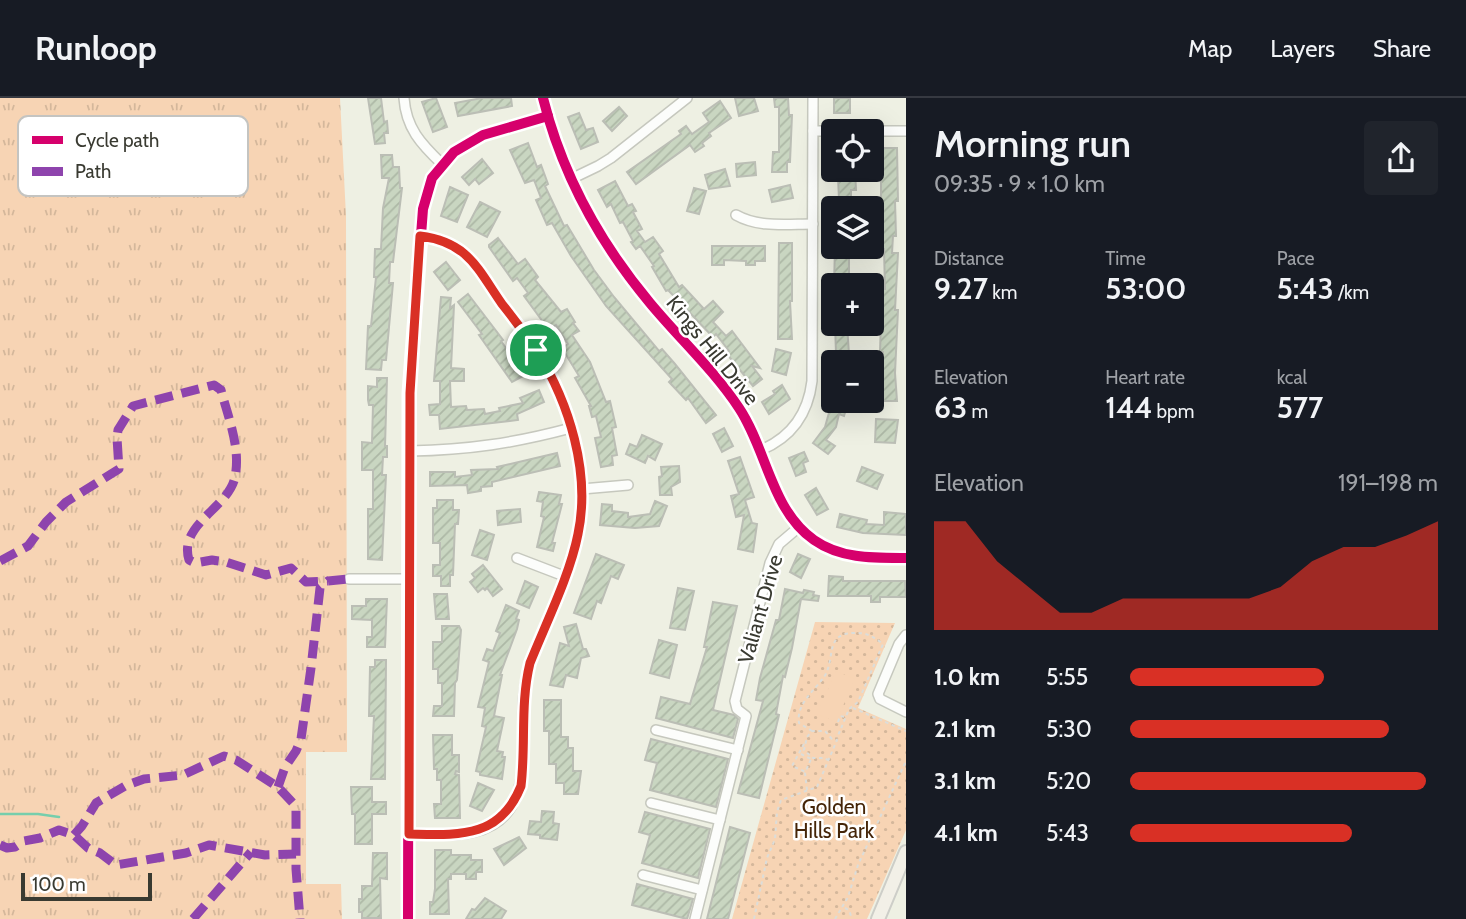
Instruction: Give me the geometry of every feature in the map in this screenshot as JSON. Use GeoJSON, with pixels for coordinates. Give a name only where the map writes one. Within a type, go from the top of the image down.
{"type":"FeatureCollection","features":[{"type":"Feature","properties":{"kind":"main road"},"geometry":{"type":"LineString","coordinates":[[878,919],[906,852]]}},
{"type":"Feature","properties":{"kind":"street"},"geometry":{"type":"LineString","coordinates":[[404,98],[409,125],[416,138],[442,164]]}},
{"type":"Feature","properties":{"kind":"street","name":"Kings Hill Drive"},"geometry":{"type":"LineString","coordinates":[[543,98],[571,179],[606,245],[627,275],[726,390],[740,410],[761,450],[787,512],[814,540],[831,550],[850,556],[906,558]]}},
{"type":"Feature","properties":{"kind":"street"},"geometry":{"type":"LineString","coordinates":[[571,179],[611,158],[687,98]]}},
{"type":"Feature","properties":{"kind":"street"},"geometry":{"type":"LineString","coordinates":[[761,450],[776,444],[791,432],[810,400],[813,98]]}},
{"type":"Feature","properties":{"kind":"street"},"geometry":{"type":"LineString","coordinates":[[408,919],[410,393],[420,236],[426,193],[442,164],[461,147],[483,135],[548,116]]}},
{"type":"Feature","properties":{"kind":"street"},"geometry":{"type":"LineString","coordinates":[[813,131],[906,131]]}},
{"type":"Feature","properties":{"kind":"street"},"geometry":{"type":"LineString","coordinates":[[736,215],[746,221],[762,224],[813,224]]}},
{"type":"Feature","properties":{"kind":"street"},"geometry":{"type":"LineString","coordinates":[[409,834],[474,832],[502,818],[517,797],[522,774],[526,678],[579,533],[582,489],[571,428],[562,401],[536,350],[467,256],[448,242],[420,236]]}},
{"type":"Feature","properties":{"kind":"street"},"geometry":{"type":"LineString","coordinates":[[410,451],[497,445],[571,428]]}},
{"type":"Feature","properties":{"kind":"street"},"geometry":{"type":"LineString","coordinates":[[582,489],[628,485]]}},
{"type":"Feature","properties":{"kind":"street","name":"Valiant Drive"},"geometry":{"type":"LineString","coordinates":[[737,750],[746,716],[737,709],[735,701],[770,563],[779,544],[799,527]]}},
{"type":"Feature","properties":{"kind":"street"},"geometry":{"type":"LineString","coordinates":[[517,558],[564,576]]}},
{"type":"Feature","properties":{"kind":"street"},"geometry":{"type":"LineString","coordinates":[[349,579],[409,579]]}},
{"type":"Feature","properties":{"kind":"street"},"geometry":{"type":"LineString","coordinates":[[906,635],[899,645],[878,695],[880,699],[906,712]]}},
{"type":"Feature","properties":{"kind":"street"},"geometry":{"type":"LineString","coordinates":[[656,730],[737,750],[695,919]]}},
{"type":"Feature","properties":{"kind":"street"},"geometry":{"type":"LineString","coordinates":[[651,803],[720,820]]}},
{"type":"Feature","properties":{"kind":"street"},"geometry":{"type":"LineString","coordinates":[[643,875],[702,890]]}},
{"type":"Feature","properties":{"kind":"path"},"geometry":{"type":"LineString","coordinates":[[754,919],[767,858],[775,839],[778,806],[781,800],[817,787],[846,718],[858,702],[883,645],[870,635],[841,635],[834,641],[828,670],[806,699],[798,718],[799,723],[813,731],[825,732],[836,740]]}},
{"type":"Feature","properties":{"kind":"path"},"geometry":{"type":"LineString","coordinates":[[852,707],[906,731]]}},
{"type":"Feature","properties":{"kind":"path"},"geometry":{"type":"LineString","coordinates":[[838,722],[840,716],[846,718]]}},
{"type":"Feature","properties":{"kind":"path"},"geometry":{"type":"LineString","coordinates":[[806,772],[792,766],[813,731]]}},
{"type":"Feature","properties":{"kind":"path"},"geometry":{"type":"LineString","coordinates":[[804,743],[804,750],[811,758]]}},
{"type":"Feature","properties":{"kind":"path"},"geometry":{"type":"LineString","coordinates":[[800,754],[828,760]]}},
{"type":"Feature","properties":{"kind":"path"},"geometry":{"type":"LineString","coordinates":[[808,792],[804,779],[811,758]]}},
{"type":"Feature","properties":{"kind":"path"},"geometry":{"type":"LineString","coordinates":[[835,919],[844,907],[858,865],[906,761]]}},
{"type":"Feature","properties":{"kind":"path"},"geometry":{"type":"LineString","coordinates":[[844,907],[849,910],[852,919]]}},
{"type":"Feature","properties":{"kind":"green space"},"geometry":{"type":"Polygon","coordinates":[[[0,98],[340,98],[346,216],[347,752],[306,752],[306,884],[341,884],[342,919],[0,919],[0,98]]]}},
{"type":"Feature","properties":{"kind":"green space","name":"Golden Hills Park"},"geometry":{"type":"Polygon","coordinates":[[[815,622],[895,623],[858,708],[906,729],[906,830],[867,919],[732,919],[815,622]]]}},
{"type":"Feature","properties":{"kind":"green space"},"geometry":{"type":"Polygon","coordinates":[[[836,671],[855,679],[836,722],[817,714],[836,671]]]}},
{"type":"Feature","properties":{"kind":"building"},"geometry":{"type":"Polygon","coordinates":[[[368,98],[381,98],[384,122],[387,121],[385,143],[375,144],[368,98]]]}},
{"type":"Feature","properties":{"kind":"building"},"geometry":{"type":"Polygon","coordinates":[[[436,98],[447,127],[433,132],[422,102],[436,98]]]}},
{"type":"Feature","properties":{"kind":"building"},"geometry":{"type":"Polygon","coordinates":[[[482,98],[511,98],[512,106],[458,116],[455,103],[482,98]]]}},
{"type":"Feature","properties":{"kind":"building"},"geometry":{"type":"Polygon","coordinates":[[[735,98],[754,98],[758,111],[739,116],[735,98]]]}},
{"type":"Feature","properties":{"kind":"building"},"geometry":{"type":"Polygon","coordinates":[[[774,98],[788,98],[789,115],[792,115],[790,162],[787,162],[787,172],[772,172],[773,152],[779,152],[779,107],[775,107],[774,98]]]}},
{"type":"Feature","properties":{"kind":"building"},"geometry":{"type":"Polygon","coordinates":[[[834,98],[850,98],[850,113],[834,113],[834,98]]]}},
{"type":"Feature","properties":{"kind":"building"},"geometry":{"type":"Polygon","coordinates":[[[720,101],[731,118],[709,133],[711,136],[702,143],[704,146],[695,152],[690,145],[636,184],[627,172],[681,134],[679,131],[686,126],[692,134],[709,122],[703,113],[720,101]]]}},
{"type":"Feature","properties":{"kind":"building"},"geometry":{"type":"Polygon","coordinates":[[[619,107],[627,116],[612,131],[603,121],[619,107]]]}},
{"type":"Feature","properties":{"kind":"building"},"geometry":{"type":"Polygon","coordinates":[[[579,113],[586,130],[593,128],[598,142],[581,149],[568,117],[579,113]]]}},
{"type":"Feature","properties":{"kind":"building"},"geometry":{"type":"Polygon","coordinates":[[[528,143],[537,167],[541,165],[548,184],[545,186],[564,226],[567,225],[614,297],[659,351],[662,349],[675,364],[716,415],[706,423],[688,398],[686,400],[669,382],[672,379],[606,306],[552,223],[547,225],[536,200],[541,198],[534,180],[525,183],[510,150],[528,143]]]}},
{"type":"Feature","properties":{"kind":"building"},"geometry":{"type":"Polygon","coordinates":[[[884,148],[897,148],[898,201],[895,201],[896,236],[893,236],[892,253],[898,253],[895,310],[898,310],[895,373],[897,401],[884,401],[884,350],[880,350],[881,336],[884,336],[885,289],[884,196],[881,196],[881,182],[884,182],[884,148]]]}},
{"type":"Feature","properties":{"kind":"building"},"geometry":{"type":"Polygon","coordinates":[[[381,155],[392,155],[393,167],[399,167],[402,188],[393,262],[390,262],[389,283],[393,283],[386,360],[382,360],[381,370],[366,369],[368,326],[371,326],[376,277],[375,249],[381,249],[383,208],[389,178],[382,178],[381,155]]]}},
{"type":"Feature","properties":{"kind":"building"},"geometry":{"type":"Polygon","coordinates":[[[482,159],[493,173],[479,184],[475,179],[469,185],[462,177],[482,159]]]}},
{"type":"Feature","properties":{"kind":"building"},"geometry":{"type":"Polygon","coordinates":[[[755,162],[756,175],[737,177],[736,164],[755,162]]]}},
{"type":"Feature","properties":{"kind":"building"},"geometry":{"type":"Polygon","coordinates":[[[725,169],[730,186],[709,189],[705,175],[725,169]]]}},
{"type":"Feature","properties":{"kind":"building"},"geometry":{"type":"Polygon","coordinates":[[[615,181],[628,206],[632,204],[636,211],[633,212],[642,229],[637,231],[645,242],[653,237],[663,251],[659,254],[679,287],[682,285],[704,309],[713,301],[723,312],[713,322],[726,336],[732,331],[760,368],[752,366],[762,379],[753,386],[726,353],[729,351],[716,334],[713,337],[668,290],[666,291],[652,267],[654,266],[640,246],[636,249],[631,242],[633,241],[611,204],[607,207],[598,190],[615,181]]]}},
{"type":"Feature","properties":{"kind":"building"},"geometry":{"type":"Polygon","coordinates":[[[838,182],[856,182],[856,190],[851,190],[851,196],[839,196],[838,182]]]}},
{"type":"Feature","properties":{"kind":"building"},"geometry":{"type":"Polygon","coordinates":[[[790,185],[793,198],[772,202],[769,190],[790,185]]]}},
{"type":"Feature","properties":{"kind":"building"},"geometry":{"type":"Polygon","coordinates":[[[450,187],[468,195],[457,222],[441,216],[450,187]]]}},
{"type":"Feature","properties":{"kind":"building"},"geometry":{"type":"Polygon","coordinates":[[[694,188],[706,191],[699,214],[687,211],[694,188]]]}},
{"type":"Feature","properties":{"kind":"building"},"geometry":{"type":"Polygon","coordinates":[[[480,202],[500,212],[487,237],[467,227],[480,202]]]}},
{"type":"Feature","properties":{"kind":"building"},"geometry":{"type":"Polygon","coordinates":[[[498,238],[518,264],[525,259],[538,277],[535,280],[561,312],[567,309],[575,322],[573,323],[579,331],[572,335],[590,362],[606,402],[610,401],[616,427],[612,428],[617,455],[612,456],[613,465],[601,467],[595,438],[601,437],[596,416],[592,417],[591,406],[575,378],[579,376],[562,348],[568,344],[556,325],[549,330],[524,296],[528,293],[517,278],[513,281],[489,247],[498,238]]]}},
{"type":"Feature","properties":{"kind":"building"},"geometry":{"type":"Polygon","coordinates":[[[779,243],[792,243],[792,339],[778,339],[779,243]]]}},
{"type":"Feature","properties":{"kind":"building"},"geometry":{"type":"Polygon","coordinates":[[[712,246],[765,246],[765,261],[746,265],[746,261],[724,260],[724,265],[712,265],[712,246]]]}},
{"type":"Feature","properties":{"kind":"building"},"geometry":{"type":"Polygon","coordinates":[[[835,259],[849,259],[849,273],[834,273],[835,259]]]}},
{"type":"Feature","properties":{"kind":"building"},"geometry":{"type":"Polygon","coordinates":[[[446,262],[460,280],[448,290],[434,272],[446,262]]]}},
{"type":"Feature","properties":{"kind":"building"},"geometry":{"type":"Polygon","coordinates":[[[468,294],[503,340],[501,341],[511,355],[513,354],[525,375],[512,382],[458,302],[468,294]]]}},
{"type":"Feature","properties":{"kind":"building"},"geometry":{"type":"Polygon","coordinates":[[[441,297],[451,298],[450,308],[454,305],[451,368],[464,369],[464,381],[450,381],[451,407],[484,409],[485,414],[523,403],[520,398],[539,390],[544,402],[517,414],[518,420],[440,429],[439,415],[430,415],[429,405],[440,404],[440,381],[434,381],[441,297]]]}},
{"type":"Feature","properties":{"kind":"building"},"geometry":{"type":"Polygon","coordinates":[[[835,336],[848,336],[849,350],[836,350],[835,336]]]}},
{"type":"Feature","properties":{"kind":"building"},"geometry":{"type":"Polygon","coordinates":[[[776,349],[791,353],[786,375],[772,371],[776,349]]]}},
{"type":"Feature","properties":{"kind":"building"},"geometry":{"type":"Polygon","coordinates":[[[377,378],[387,378],[387,457],[383,457],[382,475],[386,475],[382,560],[368,559],[368,509],[373,509],[373,470],[362,470],[362,442],[372,443],[373,405],[369,405],[368,386],[377,387],[377,378]]]}},
{"type":"Feature","properties":{"kind":"building"},"geometry":{"type":"Polygon","coordinates":[[[782,385],[790,399],[769,414],[762,402],[775,394],[773,391],[782,385]]]}},
{"type":"Feature","properties":{"kind":"building"},"geometry":{"type":"Polygon","coordinates":[[[829,413],[845,413],[844,416],[839,414],[836,427],[826,440],[835,446],[828,454],[813,443],[825,427],[829,413]]]}},
{"type":"Feature","properties":{"kind":"building"},"geometry":{"type":"Polygon","coordinates":[[[876,419],[898,420],[895,443],[875,442],[876,419]]]}},
{"type":"Feature","properties":{"kind":"building"},"geometry":{"type":"Polygon","coordinates":[[[724,428],[733,446],[722,452],[713,434],[724,428]]]}},
{"type":"Feature","properties":{"kind":"building"},"geometry":{"type":"Polygon","coordinates":[[[642,435],[662,444],[655,460],[648,456],[645,463],[626,454],[630,444],[637,447],[642,435]]]}},
{"type":"Feature","properties":{"kind":"building"},"geometry":{"type":"Polygon","coordinates":[[[804,452],[808,461],[803,463],[806,472],[796,476],[789,458],[804,452]]]}},
{"type":"Feature","properties":{"kind":"building"},"geometry":{"type":"Polygon","coordinates":[[[557,453],[560,466],[492,482],[492,486],[481,487],[481,491],[468,493],[467,485],[430,486],[430,472],[455,472],[455,477],[472,475],[471,470],[498,469],[497,467],[557,453]]]}},
{"type":"Feature","properties":{"kind":"building"},"geometry":{"type":"Polygon","coordinates":[[[740,457],[754,497],[745,500],[752,523],[757,524],[753,552],[738,549],[744,515],[736,517],[731,496],[739,494],[728,461],[740,457]]]}},
{"type":"Feature","properties":{"kind":"building"},"geometry":{"type":"Polygon","coordinates":[[[679,466],[680,482],[671,487],[672,495],[660,495],[661,467],[679,466]]]}},
{"type":"Feature","properties":{"kind":"building"},"geometry":{"type":"Polygon","coordinates":[[[862,467],[883,475],[877,489],[857,481],[862,467]]]}},
{"type":"Feature","properties":{"kind":"building"},"geometry":{"type":"Polygon","coordinates":[[[816,488],[828,509],[817,515],[805,495],[816,488]]]}},
{"type":"Feature","properties":{"kind":"building"},"geometry":{"type":"Polygon","coordinates":[[[539,492],[561,495],[559,504],[562,504],[552,543],[555,543],[553,551],[537,547],[544,517],[541,516],[543,502],[537,501],[539,492]]]}},
{"type":"Feature","properties":{"kind":"building"},"geometry":{"type":"Polygon","coordinates":[[[437,500],[453,500],[453,510],[459,510],[458,524],[455,524],[453,575],[450,575],[450,586],[441,586],[441,576],[433,576],[433,565],[440,565],[440,543],[433,543],[433,508],[437,508],[437,500]]]}},
{"type":"Feature","properties":{"kind":"building"},"geometry":{"type":"Polygon","coordinates":[[[655,501],[667,506],[659,526],[635,528],[600,525],[602,504],[612,505],[612,511],[628,513],[628,517],[650,514],[655,501]]]}},
{"type":"Feature","properties":{"kind":"building"},"geometry":{"type":"Polygon","coordinates":[[[520,509],[521,522],[498,525],[497,511],[520,509]]]}},
{"type":"Feature","properties":{"kind":"building"},"geometry":{"type":"Polygon","coordinates":[[[884,512],[906,514],[906,535],[863,533],[837,527],[840,514],[867,520],[866,524],[884,525],[884,512]]]}},
{"type":"Feature","properties":{"kind":"building"},"geometry":{"type":"Polygon","coordinates":[[[480,530],[494,535],[487,560],[472,555],[480,530]]]}},
{"type":"Feature","properties":{"kind":"building"},"geometry":{"type":"Polygon","coordinates":[[[596,554],[624,565],[618,579],[611,576],[601,603],[597,601],[591,619],[574,613],[596,554]]]}},
{"type":"Feature","properties":{"kind":"building"},"geometry":{"type":"Polygon","coordinates":[[[798,554],[810,559],[801,578],[790,572],[798,554]]]}},
{"type":"Feature","properties":{"kind":"building"},"geometry":{"type":"Polygon","coordinates":[[[483,565],[502,589],[493,596],[487,588],[478,592],[470,582],[475,578],[472,574],[483,565]]]}},
{"type":"Feature","properties":{"kind":"building"},"geometry":{"type":"Polygon","coordinates":[[[829,576],[843,577],[843,581],[905,581],[906,597],[880,597],[880,602],[871,602],[871,596],[828,596],[829,576]]]}},
{"type":"Feature","properties":{"kind":"building"},"geometry":{"type":"Polygon","coordinates":[[[525,581],[538,587],[529,608],[517,603],[525,581]]]}},
{"type":"Feature","properties":{"kind":"building"},"geometry":{"type":"Polygon","coordinates":[[[678,588],[694,591],[685,630],[670,628],[678,588]]]}},
{"type":"Feature","properties":{"kind":"building"},"geometry":{"type":"Polygon","coordinates":[[[785,589],[803,593],[804,590],[814,592],[813,595],[819,596],[818,601],[801,599],[792,648],[785,677],[783,676],[776,714],[779,715],[759,798],[738,793],[763,701],[756,700],[760,678],[776,620],[779,620],[785,589]]]}},
{"type":"Feature","properties":{"kind":"building"},"geometry":{"type":"Polygon","coordinates":[[[434,594],[447,594],[449,619],[436,619],[434,594]]]}},
{"type":"Feature","properties":{"kind":"building"},"geometry":{"type":"Polygon","coordinates":[[[366,599],[387,599],[385,647],[367,647],[367,637],[372,637],[372,620],[352,619],[352,606],[366,606],[366,599]]]}},
{"type":"Feature","properties":{"kind":"building"},"geometry":{"type":"Polygon","coordinates":[[[713,602],[737,606],[713,710],[734,715],[738,719],[733,738],[656,718],[661,697],[690,704],[707,647],[704,647],[713,602]]]}},
{"type":"Feature","properties":{"kind":"building"},"geometry":{"type":"Polygon","coordinates":[[[506,605],[519,611],[516,619],[519,620],[500,675],[494,716],[504,718],[497,751],[503,752],[502,757],[505,757],[502,779],[480,775],[480,772],[476,771],[486,727],[482,726],[485,708],[478,707],[489,662],[483,660],[487,649],[493,651],[500,633],[496,631],[506,605]]]}},
{"type":"Feature","properties":{"kind":"building"},"geometry":{"type":"Polygon","coordinates":[[[576,624],[583,649],[586,649],[589,656],[581,658],[577,678],[566,675],[563,687],[550,685],[560,643],[569,646],[564,627],[576,624]]]}},
{"type":"Feature","properties":{"kind":"building"},"geometry":{"type":"Polygon","coordinates":[[[442,626],[459,626],[461,630],[454,716],[433,716],[434,706],[442,706],[442,683],[438,683],[438,669],[433,669],[433,642],[442,642],[442,626]]]}},
{"type":"Feature","properties":{"kind":"building"},"geometry":{"type":"Polygon","coordinates":[[[659,640],[677,645],[669,678],[650,673],[659,640]]]}},
{"type":"Feature","properties":{"kind":"building"},"geometry":{"type":"Polygon","coordinates":[[[375,660],[386,660],[385,779],[371,779],[374,716],[369,716],[370,667],[375,667],[375,660]]]}},
{"type":"Feature","properties":{"kind":"building"},"geometry":{"type":"Polygon","coordinates":[[[544,700],[561,700],[561,737],[568,737],[568,748],[573,748],[573,771],[581,771],[578,794],[564,794],[564,783],[556,783],[556,764],[549,764],[549,731],[544,731],[544,700]]]}},
{"type":"Feature","properties":{"kind":"building"},"geometry":{"type":"Polygon","coordinates":[[[433,735],[452,735],[452,755],[459,755],[459,772],[456,771],[455,774],[459,775],[460,818],[435,818],[434,804],[441,804],[441,780],[437,780],[437,769],[434,769],[433,735]]]}},
{"type":"Feature","properties":{"kind":"building"},"geometry":{"type":"Polygon","coordinates":[[[651,739],[728,759],[716,807],[650,790],[657,763],[645,760],[651,739]]]}},
{"type":"Feature","properties":{"kind":"building"},"geometry":{"type":"Polygon","coordinates":[[[478,783],[494,790],[482,811],[470,806],[478,783]]]}},
{"type":"Feature","properties":{"kind":"building"},"geometry":{"type":"Polygon","coordinates":[[[351,787],[372,787],[372,802],[386,802],[386,814],[372,814],[372,844],[355,844],[355,814],[352,814],[351,787]]]}},
{"type":"Feature","properties":{"kind":"building"},"geometry":{"type":"Polygon","coordinates":[[[542,811],[554,812],[553,823],[559,824],[557,840],[528,834],[530,821],[541,822],[542,811]]]}},
{"type":"Feature","properties":{"kind":"building"},"geometry":{"type":"Polygon","coordinates":[[[645,812],[710,829],[698,878],[642,863],[650,835],[639,832],[645,812]]]}},
{"type":"Feature","properties":{"kind":"building"},"geometry":{"type":"Polygon","coordinates":[[[730,827],[750,833],[728,919],[707,919],[730,827]]]}},
{"type":"Feature","properties":{"kind":"building"},"geometry":{"type":"Polygon","coordinates":[[[519,837],[526,848],[504,865],[494,849],[519,837]]]}},
{"type":"Feature","properties":{"kind":"building"},"geometry":{"type":"Polygon","coordinates":[[[435,850],[451,850],[451,855],[471,855],[471,860],[482,860],[482,872],[476,872],[476,879],[466,879],[466,874],[451,874],[451,879],[448,879],[449,914],[430,914],[430,902],[433,902],[435,889],[435,850]]]}},
{"type":"Feature","properties":{"kind":"building"},"geometry":{"type":"Polygon","coordinates":[[[373,853],[387,853],[387,879],[380,878],[381,918],[362,918],[359,899],[362,899],[362,886],[372,886],[373,853]]]}},
{"type":"Feature","properties":{"kind":"building"},"geometry":{"type":"Polygon","coordinates":[[[637,884],[693,899],[687,919],[632,905],[637,884]]]}},
{"type":"Feature","properties":{"kind":"building"},"geometry":{"type":"Polygon","coordinates":[[[485,898],[506,911],[501,919],[466,919],[472,909],[475,910],[485,898]]]}},
{"type":"Feature","properties":{"kind":"waterway"},"geometry":{"type":"LineString","coordinates":[[0,814],[59,817]]}},
{"type":"Feature","properties":{"kind":"marked path"},"geometry":{"type":"LineString","coordinates":[[0,561],[28,546],[66,502],[119,469],[118,430],[133,406],[214,385],[221,390],[233,433],[235,477],[224,498],[191,536],[189,560],[195,563],[212,560],[226,562],[266,575],[291,568],[306,582],[328,581]]}},
{"type":"Feature","properties":{"kind":"marked path"},"geometry":{"type":"LineString","coordinates":[[278,787],[285,767],[301,739],[320,588],[328,581],[349,579]]}},
{"type":"Feature","properties":{"kind":"marked path"},"geometry":{"type":"LineString","coordinates":[[74,835],[96,803],[125,786],[144,779],[183,775],[224,756],[236,760],[278,787],[296,810],[296,869],[300,919]]}},
{"type":"Feature","properties":{"kind":"marked path"},"geometry":{"type":"LineString","coordinates":[[0,845],[15,847],[24,841],[59,830],[74,835],[88,848],[116,865],[186,853],[209,845],[265,855],[296,854]]}},
{"type":"Feature","properties":{"kind":"marked path"},"geometry":{"type":"LineString","coordinates":[[193,919],[251,852]]}},
{"type":"Feature","properties":{"kind":"cycle path"},"geometry":{"type":"LineString","coordinates":[[543,98],[561,154],[599,232],[650,303],[708,367],[739,408],[788,513],[814,540],[835,551],[858,556],[906,558]]}},
{"type":"Feature","properties":{"kind":"cycle path"},"geometry":{"type":"LineString","coordinates":[[408,919],[409,393],[423,209],[432,178],[454,152],[483,135],[548,116]]}},
{"type":"Feature","properties":{"kind":"route"},"geometry":{"type":"LineString","coordinates":[[420,236],[436,238],[458,247],[536,350],[550,374],[571,428],[582,489],[579,533],[526,678],[523,694],[521,786],[517,797],[502,818],[489,826],[459,834],[409,834],[410,393],[420,236]]}}]}
